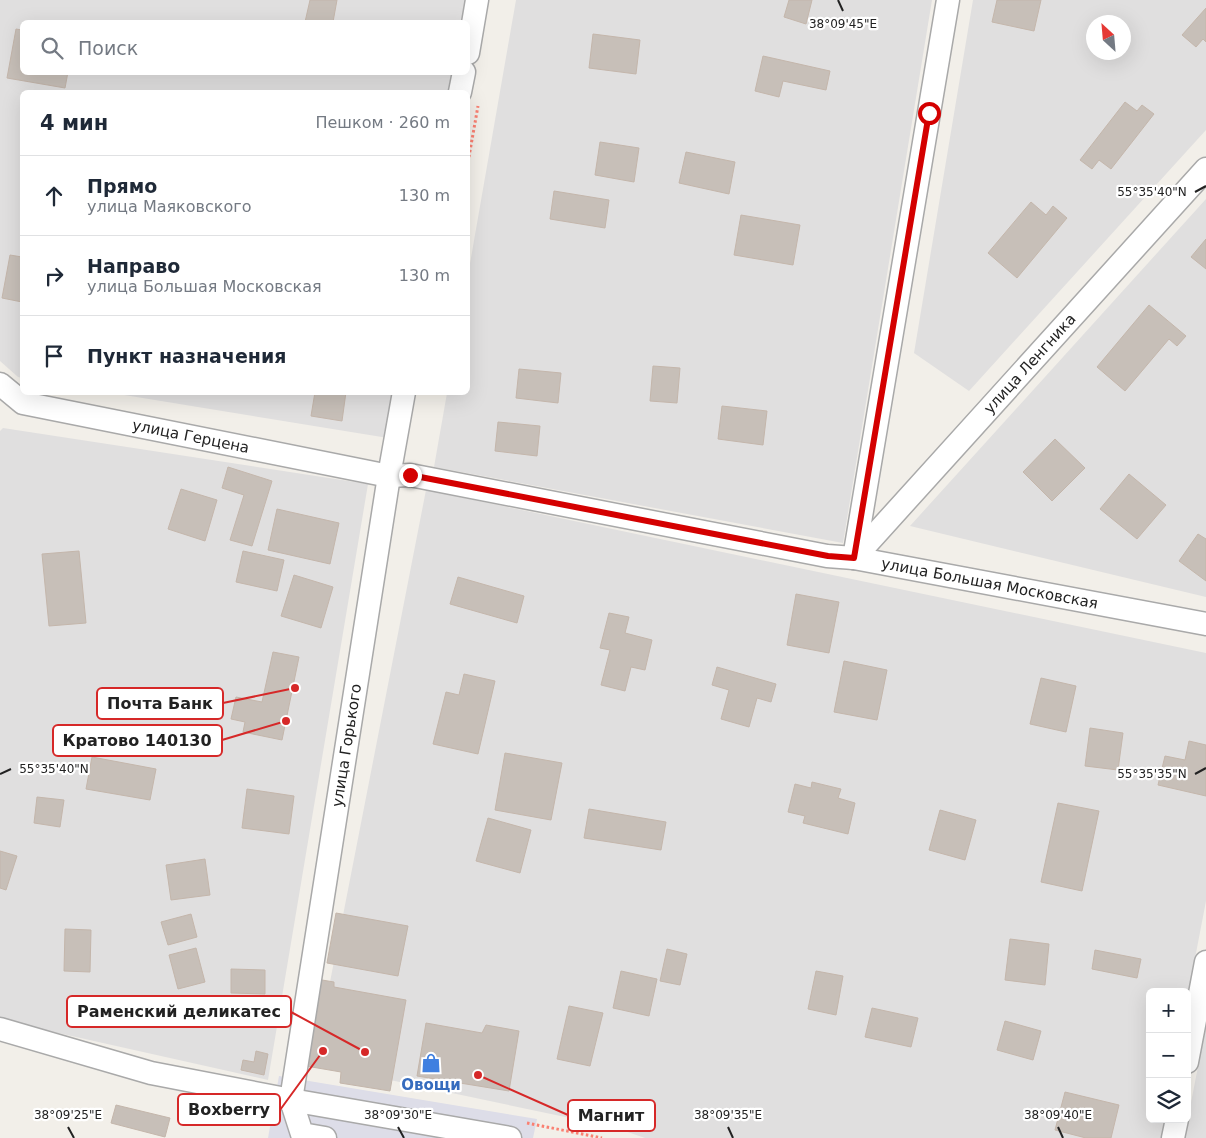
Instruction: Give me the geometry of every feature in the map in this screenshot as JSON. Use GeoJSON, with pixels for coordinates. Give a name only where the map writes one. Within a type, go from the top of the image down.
{"type":"FeatureCollection","features":[{"type":"Feature","properties":{"kind":"street"},"geometry":{"type":"LineString","coordinates":[[470,41],[477,0]]}},
{"type":"Feature","properties":{"kind":"street"},"geometry":{"type":"LineString","coordinates":[[854,558],[948,0]]}},
{"type":"Feature","properties":{"kind":"street"},"geometry":{"type":"LineString","coordinates":[[460,90],[463,75]]}},
{"type":"Feature","properties":{"kind":"street","name":"улица Ленгника"},"geometry":{"type":"LineString","coordinates":[[854,558],[1206,169]]}},
{"type":"Feature","properties":{"kind":"street","name":"улица Герцена"},"geometry":{"type":"LineString","coordinates":[[0,384],[23,403],[389,476]]}},
{"type":"Feature","properties":{"kind":"street","name":"улица Горького"},"geometry":{"type":"LineString","coordinates":[[291,1100],[389,476],[403,395]]}},
{"type":"Feature","properties":{"kind":"street","name":"улица Большая Московская"},"geometry":{"type":"LineString","coordinates":[[389,476],[410,475],[828,556],[854,558],[1206,624]]}},
{"type":"Feature","properties":{"kind":"street"},"geometry":{"type":"LineString","coordinates":[[1191,1041],[1206,962]]}},
{"type":"Feature","properties":{"kind":"street"},"geometry":{"type":"LineString","coordinates":[[0,1029],[151,1073],[483,1136],[518,1130]]}},
{"type":"Feature","properties":{"kind":"street"},"geometry":{"type":"LineString","coordinates":[[291,1100],[302,1134],[325,1138]]}},
{"type":"Feature","properties":{"kind":"street"},"geometry":{"type":"LineString","coordinates":[[1173,1138],[1175,1123]]}},
{"type":"Feature","properties":{"kind":"path"},"geometry":{"type":"LineString","coordinates":[[518,1130],[602,1138]]}},
{"type":"Feature","properties":{"kind":"shaded area"},"geometry":{"type":"Polygon","coordinates":[[[0,0],[467,0],[463,20],[20,20],[20,75],[454,75],[450,90],[20,90],[20,378],[0,361],[0,0]]]}},
{"type":"Feature","properties":{"kind":"shaded area"},"geometry":{"type":"Polygon","coordinates":[[[516,0],[932,0],[843,543],[434,467],[447,395],[470,395],[470,264],[516,0]]]}},
{"type":"Feature","properties":{"kind":"shaded area"},"geometry":{"type":"Polygon","coordinates":[[[973,0],[1206,0],[1206,130],[969,391],[914,353],[973,0]]]}},
{"type":"Feature","properties":{"kind":"shaded area"},"geometry":{"type":"Polygon","coordinates":[[[1206,199],[1206,597],[910,526],[1206,199]]]}},
{"type":"Feature","properties":{"kind":"shaded area"},"geometry":{"type":"Polygon","coordinates":[[[124,395],[397,395],[388,438],[124,395]]]}},
{"type":"Feature","properties":{"kind":"shaded area"},"geometry":{"type":"Polygon","coordinates":[[[3,428],[368,484],[268,1080],[0,1020],[0,431],[3,428]]]}},
{"type":"Feature","properties":{"kind":"shaded area"},"geometry":{"type":"Polygon","coordinates":[[[426,490],[1206,653],[1206,901],[1189,988],[1146,988],[1146,1123],[1164,1123],[1161,1138],[645,1138],[613,1127],[314,1064],[426,490]]]}},
{"type":"Feature","properties":{"kind":"shaded area"},"geometry":{"type":"Polygon","coordinates":[[[1206,1026],[1206,1138],[1184,1138],[1187,1123],[1191,1123],[1191,1102],[1206,1026]]]}},
{"type":"Feature","properties":{"kind":"shaded area"},"geometry":{"type":"Polygon","coordinates":[[[279,1076],[537,1119],[533,1138],[268,1138],[279,1076]]]}},
{"type":"Feature","properties":{"kind":"building"},"geometry":{"type":"Polygon","coordinates":[[[310,0],[337,0],[333,20],[305,20],[310,0]]]}},
{"type":"Feature","properties":{"kind":"building"},"geometry":{"type":"Polygon","coordinates":[[[789,0],[812,0],[806,24],[784,17],[789,0]]]}},
{"type":"Feature","properties":{"kind":"building"},"geometry":{"type":"Polygon","coordinates":[[[997,0],[1041,0],[1034,31],[992,22],[997,0]]]}},
{"type":"Feature","properties":{"kind":"building"},"geometry":{"type":"Polygon","coordinates":[[[1206,8],[1206,42],[1203,39],[1196,47],[1182,35],[1206,8]]]}},
{"type":"Feature","properties":{"kind":"building"},"geometry":{"type":"Polygon","coordinates":[[[16,29],[20,30],[20,75],[67,75],[65,88],[7,78],[16,29]]]}},
{"type":"Feature","properties":{"kind":"building"},"geometry":{"type":"Polygon","coordinates":[[[593,34],[640,40],[636,74],[589,68],[593,34]]]}},
{"type":"Feature","properties":{"kind":"building"},"geometry":{"type":"Polygon","coordinates":[[[763,56],[830,71],[826,90],[783,81],[779,97],[755,91],[763,56]]]}},
{"type":"Feature","properties":{"kind":"building"},"geometry":{"type":"Polygon","coordinates":[[[1125,102],[1137,111],[1142,105],[1154,114],[1111,169],[1099,160],[1092,169],[1080,160],[1125,102]]]}},
{"type":"Feature","properties":{"kind":"building"},"geometry":{"type":"Polygon","coordinates":[[[600,142],[639,148],[634,182],[595,175],[600,142]]]}},
{"type":"Feature","properties":{"kind":"building"},"geometry":{"type":"Polygon","coordinates":[[[686,152],[735,162],[729,194],[679,183],[686,152]]]}},
{"type":"Feature","properties":{"kind":"building"},"geometry":{"type":"Polygon","coordinates":[[[554,191],[609,200],[605,228],[550,219],[554,191]]]}},
{"type":"Feature","properties":{"kind":"building"},"geometry":{"type":"Polygon","coordinates":[[[1031,202],[1046,215],[1053,206],[1067,218],[1017,278],[988,253],[1031,202]]]}},
{"type":"Feature","properties":{"kind":"building"},"geometry":{"type":"Polygon","coordinates":[[[741,215],[800,225],[793,265],[734,255],[741,215]]]}},
{"type":"Feature","properties":{"kind":"building"},"geometry":{"type":"Polygon","coordinates":[[[1206,239],[1206,269],[1191,257],[1206,239]]]}},
{"type":"Feature","properties":{"kind":"building"},"geometry":{"type":"Polygon","coordinates":[[[10,255],[20,257],[20,302],[2,298],[10,255]]]}},
{"type":"Feature","properties":{"kind":"building"},"geometry":{"type":"Polygon","coordinates":[[[1149,305],[1186,336],[1177,346],[1169,339],[1125,391],[1097,367],[1149,305]]]}},
{"type":"Feature","properties":{"kind":"building"},"geometry":{"type":"Polygon","coordinates":[[[653,366],[680,368],[677,403],[650,401],[653,366]]]}},
{"type":"Feature","properties":{"kind":"building"},"geometry":{"type":"Polygon","coordinates":[[[519,369],[561,373],[558,403],[516,398],[519,369]]]}},
{"type":"Feature","properties":{"kind":"building"},"geometry":{"type":"Polygon","coordinates":[[[314,395],[346,395],[342,421],[311,416],[314,395]]]}},
{"type":"Feature","properties":{"kind":"building"},"geometry":{"type":"Polygon","coordinates":[[[722,406],[767,411],[763,445],[718,439],[722,406]]]}},
{"type":"Feature","properties":{"kind":"building"},"geometry":{"type":"Polygon","coordinates":[[[498,422],[540,426],[537,456],[495,451],[498,422]]]}},
{"type":"Feature","properties":{"kind":"building"},"geometry":{"type":"Polygon","coordinates":[[[1055,439],[1085,468],[1052,501],[1023,472],[1055,439]]]}},
{"type":"Feature","properties":{"kind":"building"},"geometry":{"type":"Polygon","coordinates":[[[228,467],[272,481],[252,546],[230,540],[244,495],[222,488],[228,467]]]}},
{"type":"Feature","properties":{"kind":"building"},"geometry":{"type":"Polygon","coordinates":[[[1129,474],[1166,505],[1137,539],[1100,509],[1129,474]]]}},
{"type":"Feature","properties":{"kind":"building"},"geometry":{"type":"Polygon","coordinates":[[[181,489],[217,500],[205,541],[168,529],[181,489]]]}},
{"type":"Feature","properties":{"kind":"building"},"geometry":{"type":"Polygon","coordinates":[[[277,509],[339,523],[330,564],[268,550],[277,509]]]}},
{"type":"Feature","properties":{"kind":"building"},"geometry":{"type":"Polygon","coordinates":[[[1198,534],[1206,539],[1206,581],[1179,561],[1198,534]]]}},
{"type":"Feature","properties":{"kind":"building"},"geometry":{"type":"Polygon","coordinates":[[[79,551],[86,623],[49,626],[42,554],[79,551]]]}},
{"type":"Feature","properties":{"kind":"building"},"geometry":{"type":"Polygon","coordinates":[[[243,551],[284,560],[277,591],[236,582],[243,551]]]}},
{"type":"Feature","properties":{"kind":"building"},"geometry":{"type":"Polygon","coordinates":[[[294,575],[333,587],[321,628],[281,616],[294,575]]]}},
{"type":"Feature","properties":{"kind":"building"},"geometry":{"type":"Polygon","coordinates":[[[458,577],[524,596],[517,623],[450,604],[458,577]]]}},
{"type":"Feature","properties":{"kind":"building"},"geometry":{"type":"Polygon","coordinates":[[[796,594],[839,602],[829,653],[787,645],[796,594]]]}},
{"type":"Feature","properties":{"kind":"building"},"geometry":{"type":"Polygon","coordinates":[[[609,613],[629,617],[625,633],[652,640],[645,670],[631,667],[625,691],[601,685],[610,650],[600,648],[609,613]]]}},
{"type":"Feature","properties":{"kind":"building"},"geometry":{"type":"Polygon","coordinates":[[[273,652],[299,657],[282,740],[243,732],[245,722],[231,719],[236,697],[262,702],[273,652]]]}},
{"type":"Feature","properties":{"kind":"building"},"geometry":{"type":"Polygon","coordinates":[[[844,661],[887,670],[877,720],[834,712],[844,661]]]}},
{"type":"Feature","properties":{"kind":"building"},"geometry":{"type":"Polygon","coordinates":[[[717,667],[776,684],[771,702],[757,698],[749,727],[721,719],[729,690],[712,685],[717,667]]]}},
{"type":"Feature","properties":{"kind":"building"},"geometry":{"type":"Polygon","coordinates":[[[464,674],[495,681],[478,754],[433,744],[446,692],[459,695],[464,674]]]}},
{"type":"Feature","properties":{"kind":"building"},"geometry":{"type":"Polygon","coordinates":[[[1041,678],[1076,686],[1066,732],[1030,724],[1041,678]]]}},
{"type":"Feature","properties":{"kind":"building"},"geometry":{"type":"Polygon","coordinates":[[[1090,728],[1123,733],[1118,770],[1085,766],[1090,728]]]}},
{"type":"Feature","properties":{"kind":"building"},"geometry":{"type":"Polygon","coordinates":[[[1189,741],[1206,745],[1206,796],[1158,785],[1165,756],[1185,760],[1189,741]]]}},
{"type":"Feature","properties":{"kind":"building"},"geometry":{"type":"Polygon","coordinates":[[[505,753],[562,763],[551,820],[495,810],[505,753]]]}},
{"type":"Feature","properties":{"kind":"building"},"geometry":{"type":"Polygon","coordinates":[[[92,757],[156,769],[150,800],[86,789],[92,757]]]}},
{"type":"Feature","properties":{"kind":"building"},"geometry":{"type":"Polygon","coordinates":[[[812,782],[841,789],[838,798],[855,803],[848,834],[803,823],[805,816],[788,812],[795,784],[811,788],[812,782]]]}},
{"type":"Feature","properties":{"kind":"building"},"geometry":{"type":"Polygon","coordinates":[[[247,789],[294,796],[289,834],[242,828],[247,789]]]}},
{"type":"Feature","properties":{"kind":"building"},"geometry":{"type":"Polygon","coordinates":[[[37,797],[64,800],[60,827],[34,823],[37,797]]]}},
{"type":"Feature","properties":{"kind":"building"},"geometry":{"type":"Polygon","coordinates":[[[1058,803],[1099,811],[1082,891],[1041,882],[1058,803]]]}},
{"type":"Feature","properties":{"kind":"building"},"geometry":{"type":"Polygon","coordinates":[[[589,809],[666,822],[661,850],[584,838],[589,809]]]}},
{"type":"Feature","properties":{"kind":"building"},"geometry":{"type":"Polygon","coordinates":[[[940,810],[976,820],[965,860],[929,850],[940,810]]]}},
{"type":"Feature","properties":{"kind":"building"},"geometry":{"type":"Polygon","coordinates":[[[488,818],[531,830],[520,873],[476,861],[488,818]]]}},
{"type":"Feature","properties":{"kind":"building"},"geometry":{"type":"Polygon","coordinates":[[[0,851],[17,856],[6,890],[0,888],[0,851]]]}},
{"type":"Feature","properties":{"kind":"building"},"geometry":{"type":"Polygon","coordinates":[[[205,859],[210,895],[171,900],[166,865],[205,859]]]}},
{"type":"Feature","properties":{"kind":"building"},"geometry":{"type":"Polygon","coordinates":[[[336,913],[408,926],[398,976],[327,963],[336,913]]]}},
{"type":"Feature","properties":{"kind":"building"},"geometry":{"type":"Polygon","coordinates":[[[191,914],[197,937],[168,945],[161,922],[191,914]]]}},
{"type":"Feature","properties":{"kind":"building"},"geometry":{"type":"Polygon","coordinates":[[[65,929],[91,930],[90,972],[64,971],[65,929]]]}},
{"type":"Feature","properties":{"kind":"building"},"geometry":{"type":"Polygon","coordinates":[[[1010,939],[1049,944],[1045,985],[1005,980],[1010,939]]]}},
{"type":"Feature","properties":{"kind":"building"},"geometry":{"type":"Polygon","coordinates":[[[196,948],[205,982],[178,989],[169,955],[196,948]]]}},
{"type":"Feature","properties":{"kind":"building"},"geometry":{"type":"Polygon","coordinates":[[[667,949],[687,954],[680,985],[660,981],[667,949]]]}},
{"type":"Feature","properties":{"kind":"building"},"geometry":{"type":"Polygon","coordinates":[[[1095,950],[1141,959],[1137,978],[1092,969],[1095,950]]]}},
{"type":"Feature","properties":{"kind":"building"},"geometry":{"type":"Polygon","coordinates":[[[231,969],[265,970],[265,994],[231,993],[231,969]]]}},
{"type":"Feature","properties":{"kind":"building"},"geometry":{"type":"Polygon","coordinates":[[[621,971],[657,979],[649,1016],[613,1008],[621,971]]]}},
{"type":"Feature","properties":{"kind":"building"},"geometry":{"type":"Polygon","coordinates":[[[816,971],[843,976],[836,1015],[808,1009],[816,971]]]}},
{"type":"Feature","properties":{"kind":"building"},"geometry":{"type":"Polygon","coordinates":[[[316,979],[334,982],[334,987],[406,1000],[390,1091],[340,1083],[341,1072],[306,1066],[316,979]]]}},
{"type":"Feature","properties":{"kind":"building"},"geometry":{"type":"Polygon","coordinates":[[[569,1006],[603,1013],[590,1066],[557,1059],[569,1006]]]}},
{"type":"Feature","properties":{"kind":"building"},"geometry":{"type":"Polygon","coordinates":[[[872,1008],[918,1018],[911,1047],[865,1037],[872,1008]]]}},
{"type":"Feature","properties":{"kind":"building"},"geometry":{"type":"Polygon","coordinates":[[[1005,1021],[1041,1031],[1033,1060],[997,1050],[1005,1021]]]}},
{"type":"Feature","properties":{"kind":"building"},"geometry":{"type":"Polygon","coordinates":[[[426,1023],[482,1033],[486,1025],[519,1031],[509,1091],[417,1076],[426,1023]]]}},
{"type":"Feature","properties":{"kind":"building"},"geometry":{"type":"Polygon","coordinates":[[[256,1051],[268,1054],[264,1075],[241,1070],[243,1060],[254,1062],[256,1051]]]}},
{"type":"Feature","properties":{"kind":"building"},"geometry":{"type":"Polygon","coordinates":[[[1065,1092],[1119,1105],[1111,1138],[1086,1138],[1055,1130],[1065,1092]]]}},
{"type":"Feature","properties":{"kind":"building"},"geometry":{"type":"Polygon","coordinates":[[[116,1105],[170,1118],[165,1137],[111,1123],[116,1105]]]}},
{"type":"Feature","properties":{"kind":"place","name":"Почта Банк"},"geometry":{"type":"Point","coordinates":[295,688]}},
{"type":"Feature","properties":{"kind":"place","name":"Кратово 140130"},"geometry":{"type":"Point","coordinates":[286,721]}},
{"type":"Feature","properties":{"kind":"place","name":"Boxberry"},"geometry":{"type":"Point","coordinates":[323,1051]}},
{"type":"Feature","properties":{"kind":"place","name":"Раменский деликатес"},"geometry":{"type":"Point","coordinates":[365,1052]}},
{"type":"Feature","properties":{"kind":"place","name":"Овощи"},"geometry":{"type":"Point","coordinates":[431,1063]}},
{"type":"Feature","properties":{"kind":"place","name":"Магнит"},"geometry":{"type":"Point","coordinates":[478,1075]}},
{"type":"Feature","properties":{"kind":"route"},"geometry":{"type":"LineString","coordinates":[[410,475],[828,556],[854,558],[929,113]]}}]}
